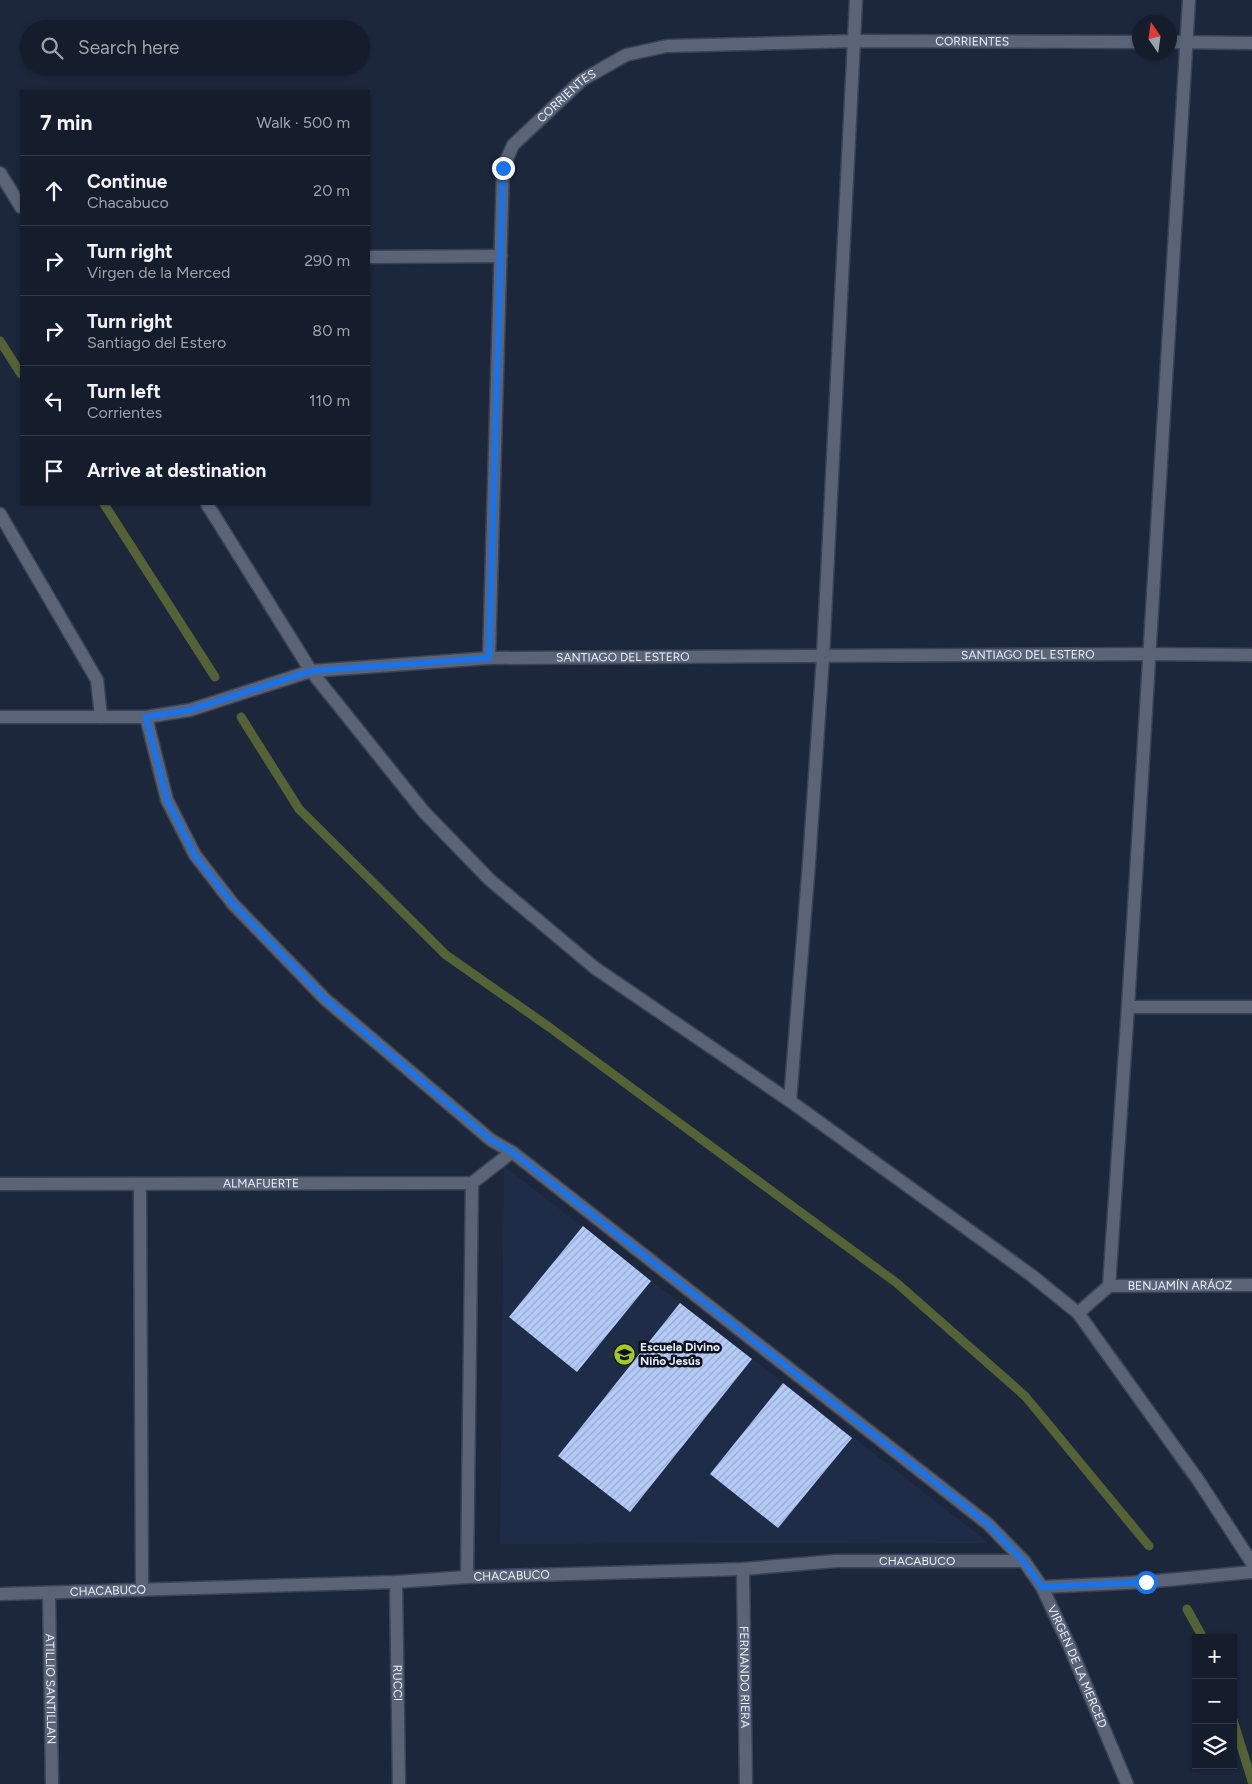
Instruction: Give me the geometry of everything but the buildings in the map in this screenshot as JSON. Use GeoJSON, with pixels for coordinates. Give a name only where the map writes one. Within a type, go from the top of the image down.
{"type":"FeatureCollection","features":[{"type":"Feature","properties":{"kind":"street"},"geometry":{"type":"LineString","coordinates":[[790,1101],[823,656],[856,0]]}},
{"type":"Feature","properties":{"kind":"street"},"geometry":{"type":"LineString","coordinates":[[1078,1313],[1109,1286],[1150,654],[1189,0]]}},
{"type":"Feature","properties":{"kind":"street","name":"CORRIENTES"},"geometry":{"type":"LineString","coordinates":[[489,658],[503,168],[513,145],[582,80],[626,55],[667,46],[854,41],[1132,42]]}},
{"type":"Feature","properties":{"kind":"street"},"geometry":{"type":"LineString","coordinates":[[1177,42],[1252,43]]}},
{"type":"Feature","properties":{"kind":"street"},"geometry":{"type":"LineString","coordinates":[[0,173],[20,205]]}},
{"type":"Feature","properties":{"kind":"street"},"geometry":{"type":"LineString","coordinates":[[370,257],[500,256]]}},
{"type":"Feature","properties":{"kind":"street"},"geometry":{"type":"LineString","coordinates":[[208,505],[311,671],[424,812],[490,880],[595,968],[790,1101],[1031,1275],[1078,1313],[1198,1480],[1252,1563]]}},
{"type":"Feature","properties":{"kind":"street"},"geometry":{"type":"LineString","coordinates":[[0,514],[97,680],[101,717]]}},
{"type":"Feature","properties":{"kind":"street","name":"SANTIAGO DEL ESTERO"},"geometry":{"type":"LineString","coordinates":[[0,717],[146,717],[190,710],[311,671],[489,658],[1252,655]]}},
{"type":"Feature","properties":{"kind":"street","name":"VIRGEN DE LA MERCED"},"geometry":{"type":"LineString","coordinates":[[146,717],[167,800],[195,856],[233,904],[325,999],[491,1140],[512,1152],[988,1524],[1024,1562],[1042,1587],[1069,1645],[1127,1784]]}},
{"type":"Feature","properties":{"kind":"street"},"geometry":{"type":"LineString","coordinates":[[1128,1007],[1252,1007]]}},
{"type":"Feature","properties":{"kind":"street"},"geometry":{"type":"LineString","coordinates":[[467,1577],[472,1183],[512,1152]]}},
{"type":"Feature","properties":{"kind":"street","name":"ALMAFUERTE"},"geometry":{"type":"LineString","coordinates":[[0,1184],[472,1183]]}},
{"type":"Feature","properties":{"kind":"street"},"geometry":{"type":"LineString","coordinates":[[140,1184],[142,1590]]}},
{"type":"Feature","properties":{"kind":"street","name":"BENJAMÍN ARÁOZ"},"geometry":{"type":"LineString","coordinates":[[1109,1286],[1252,1285]]}},
{"type":"Feature","properties":{"kind":"street","name":"CHACABUCO"},"geometry":{"type":"LineString","coordinates":[[0,1594],[743,1569],[835,1561],[1024,1562]]}},
{"type":"Feature","properties":{"kind":"street","name":"FERNANDO RIERA"},"geometry":{"type":"LineString","coordinates":[[743,1569],[746,1784]]}},
{"type":"Feature","properties":{"kind":"street"},"geometry":{"type":"LineString","coordinates":[[1042,1587],[1146,1582],[1252,1572]]}},
{"type":"Feature","properties":{"kind":"street","name":"RUCCI"},"geometry":{"type":"LineString","coordinates":[[396,1582],[399,1784]]}},
{"type":"Feature","properties":{"kind":"street","name":"ATILLIO SANTILLAN"},"geometry":{"type":"LineString","coordinates":[[49,1593],[52,1784]]}},
{"type":"Feature","properties":{"kind":"shaded area","name":"Escuela Divino Niño Jesús"},"geometry":{"type":"Polygon","coordinates":[[[504,1166],[989,1543],[500,1544],[504,1166]]]}},
{"type":"Feature","properties":{"kind":"waterway"},"geometry":{"type":"LineString","coordinates":[[0,341],[20,372]]}},
{"type":"Feature","properties":{"kind":"waterway"},"geometry":{"type":"LineString","coordinates":[[105,505],[215,677]]}},
{"type":"Feature","properties":{"kind":"waterway"},"geometry":{"type":"LineString","coordinates":[[241,717],[299,809],[446,955],[549,1027],[898,1284],[1025,1396],[1149,1546]]}},
{"type":"Feature","properties":{"kind":"waterway"},"geometry":{"type":"LineString","coordinates":[[1187,1609],[1201,1634]]}},
{"type":"Feature","properties":{"kind":"waterway"},"geometry":{"type":"LineString","coordinates":[[1234,1724],[1252,1781]]}},
{"type":"Feature","properties":{"kind":"place","name":"Escuela Divino Niño Jesús"},"geometry":{"type":"Point","coordinates":[624,1354]}},
{"type":"Feature","properties":{"kind":"route"},"geometry":{"type":"LineString","coordinates":[[503,168],[489,658],[311,671],[190,710],[146,717],[167,800],[195,856],[233,904],[325,999],[491,1140],[512,1152],[988,1524],[1024,1562],[1042,1587],[1146,1582]]}}]}
